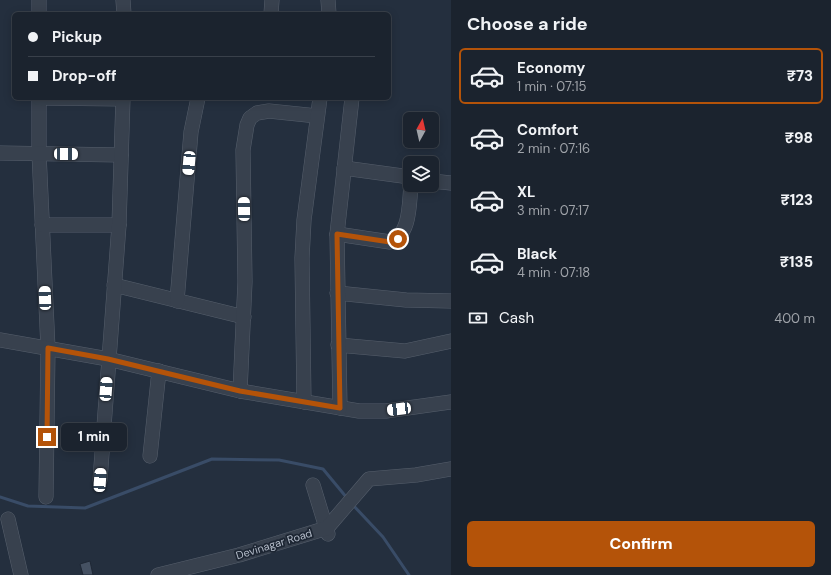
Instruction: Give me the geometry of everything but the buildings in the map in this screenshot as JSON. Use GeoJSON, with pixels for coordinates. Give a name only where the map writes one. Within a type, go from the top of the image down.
{"type":"FeatureCollection","features":[{"type":"Feature","properties":{"kind":"street"},"geometry":{"type":"LineString","coordinates":[[38,12],[39,0]]}},
{"type":"Feature","properties":{"kind":"street"},"geometry":{"type":"LineString","coordinates":[[123,0],[124,12]]}},
{"type":"Feature","properties":{"kind":"street"},"geometry":{"type":"LineString","coordinates":[[271,12],[272,0]]}},
{"type":"Feature","properties":{"kind":"street"},"geometry":{"type":"LineString","coordinates":[[328,0],[329,12]]}},
{"type":"Feature","properties":{"kind":"street"},"geometry":{"type":"LineString","coordinates":[[39,100],[39,153],[48,348],[46,496]]}},
{"type":"Feature","properties":{"kind":"street"},"geometry":{"type":"LineString","coordinates":[[100,480],[119,225],[123,100]]}},
{"type":"Feature","properties":{"kind":"street"},"geometry":{"type":"LineString","coordinates":[[177,300],[191,132],[198,100]]}},
{"type":"Feature","properties":{"kind":"street"},"geometry":{"type":"LineString","coordinates":[[304,402],[302,258],[304,220],[320,100]]}},
{"type":"Feature","properties":{"kind":"street"},"geometry":{"type":"LineString","coordinates":[[340,408],[337,234],[352,100]]}},
{"type":"Feature","properties":{"kind":"street"},"geometry":{"type":"LineString","coordinates":[[240,391],[245,282],[243,150],[247,125],[250,118],[257,113],[268,111],[317,116]]}},
{"type":"Feature","properties":{"kind":"street"},"geometry":{"type":"LineString","coordinates":[[0,153],[121,155]]}},
{"type":"Feature","properties":{"kind":"street"},"geometry":{"type":"LineString","coordinates":[[344,168],[403,176]]}},
{"type":"Feature","properties":{"kind":"street"},"geometry":{"type":"LineString","coordinates":[[439,181],[451,183]]}},
{"type":"Feature","properties":{"kind":"street"},"geometry":{"type":"LineString","coordinates":[[337,234],[390,242],[398,239],[403,233],[407,218],[410,192]]}},
{"type":"Feature","properties":{"kind":"street"},"geometry":{"type":"LineString","coordinates":[[42,225],[119,225]]}},
{"type":"Feature","properties":{"kind":"street"},"geometry":{"type":"LineString","coordinates":[[114,285],[244,317]]}},
{"type":"Feature","properties":{"kind":"street"},"geometry":{"type":"LineString","coordinates":[[337,293],[406,300],[451,301]]}},
{"type":"Feature","properties":{"kind":"street"},"geometry":{"type":"LineString","coordinates":[[0,340],[108,359],[240,391],[359,411],[386,411],[451,402]]}},
{"type":"Feature","properties":{"kind":"street"},"geometry":{"type":"LineString","coordinates":[[338,345],[405,351],[451,341]]}},
{"type":"Feature","properties":{"kind":"street"},"geometry":{"type":"LineString","coordinates":[[150,456],[159,371]]}},
{"type":"Feature","properties":{"kind":"street","name":"Devinagar Road"},"geometry":{"type":"LineString","coordinates":[[158,575],[327,532],[369,479],[416,475],[451,469]]}},
{"type":"Feature","properties":{"kind":"street"},"geometry":{"type":"LineString","coordinates":[[313,485],[327,532]]}},
{"type":"Feature","properties":{"kind":"street"},"geometry":{"type":"LineString","coordinates":[[8,519],[21,575]]}},
{"type":"Feature","properties":{"kind":"waterway"},"geometry":{"type":"LineString","coordinates":[[0,497],[28,506],[85,508],[212,459],[279,460],[323,469],[347,498]]}},
{"type":"Feature","properties":{"kind":"waterway"},"geometry":{"type":"LineString","coordinates":[[352,504],[383,537],[409,575]]}},
{"type":"Feature","properties":{"kind":"route"},"geometry":{"type":"LineString","coordinates":[[47,437],[48,348],[108,359],[240,391],[340,408],[337,234],[390,242],[398,239]]}}]}
